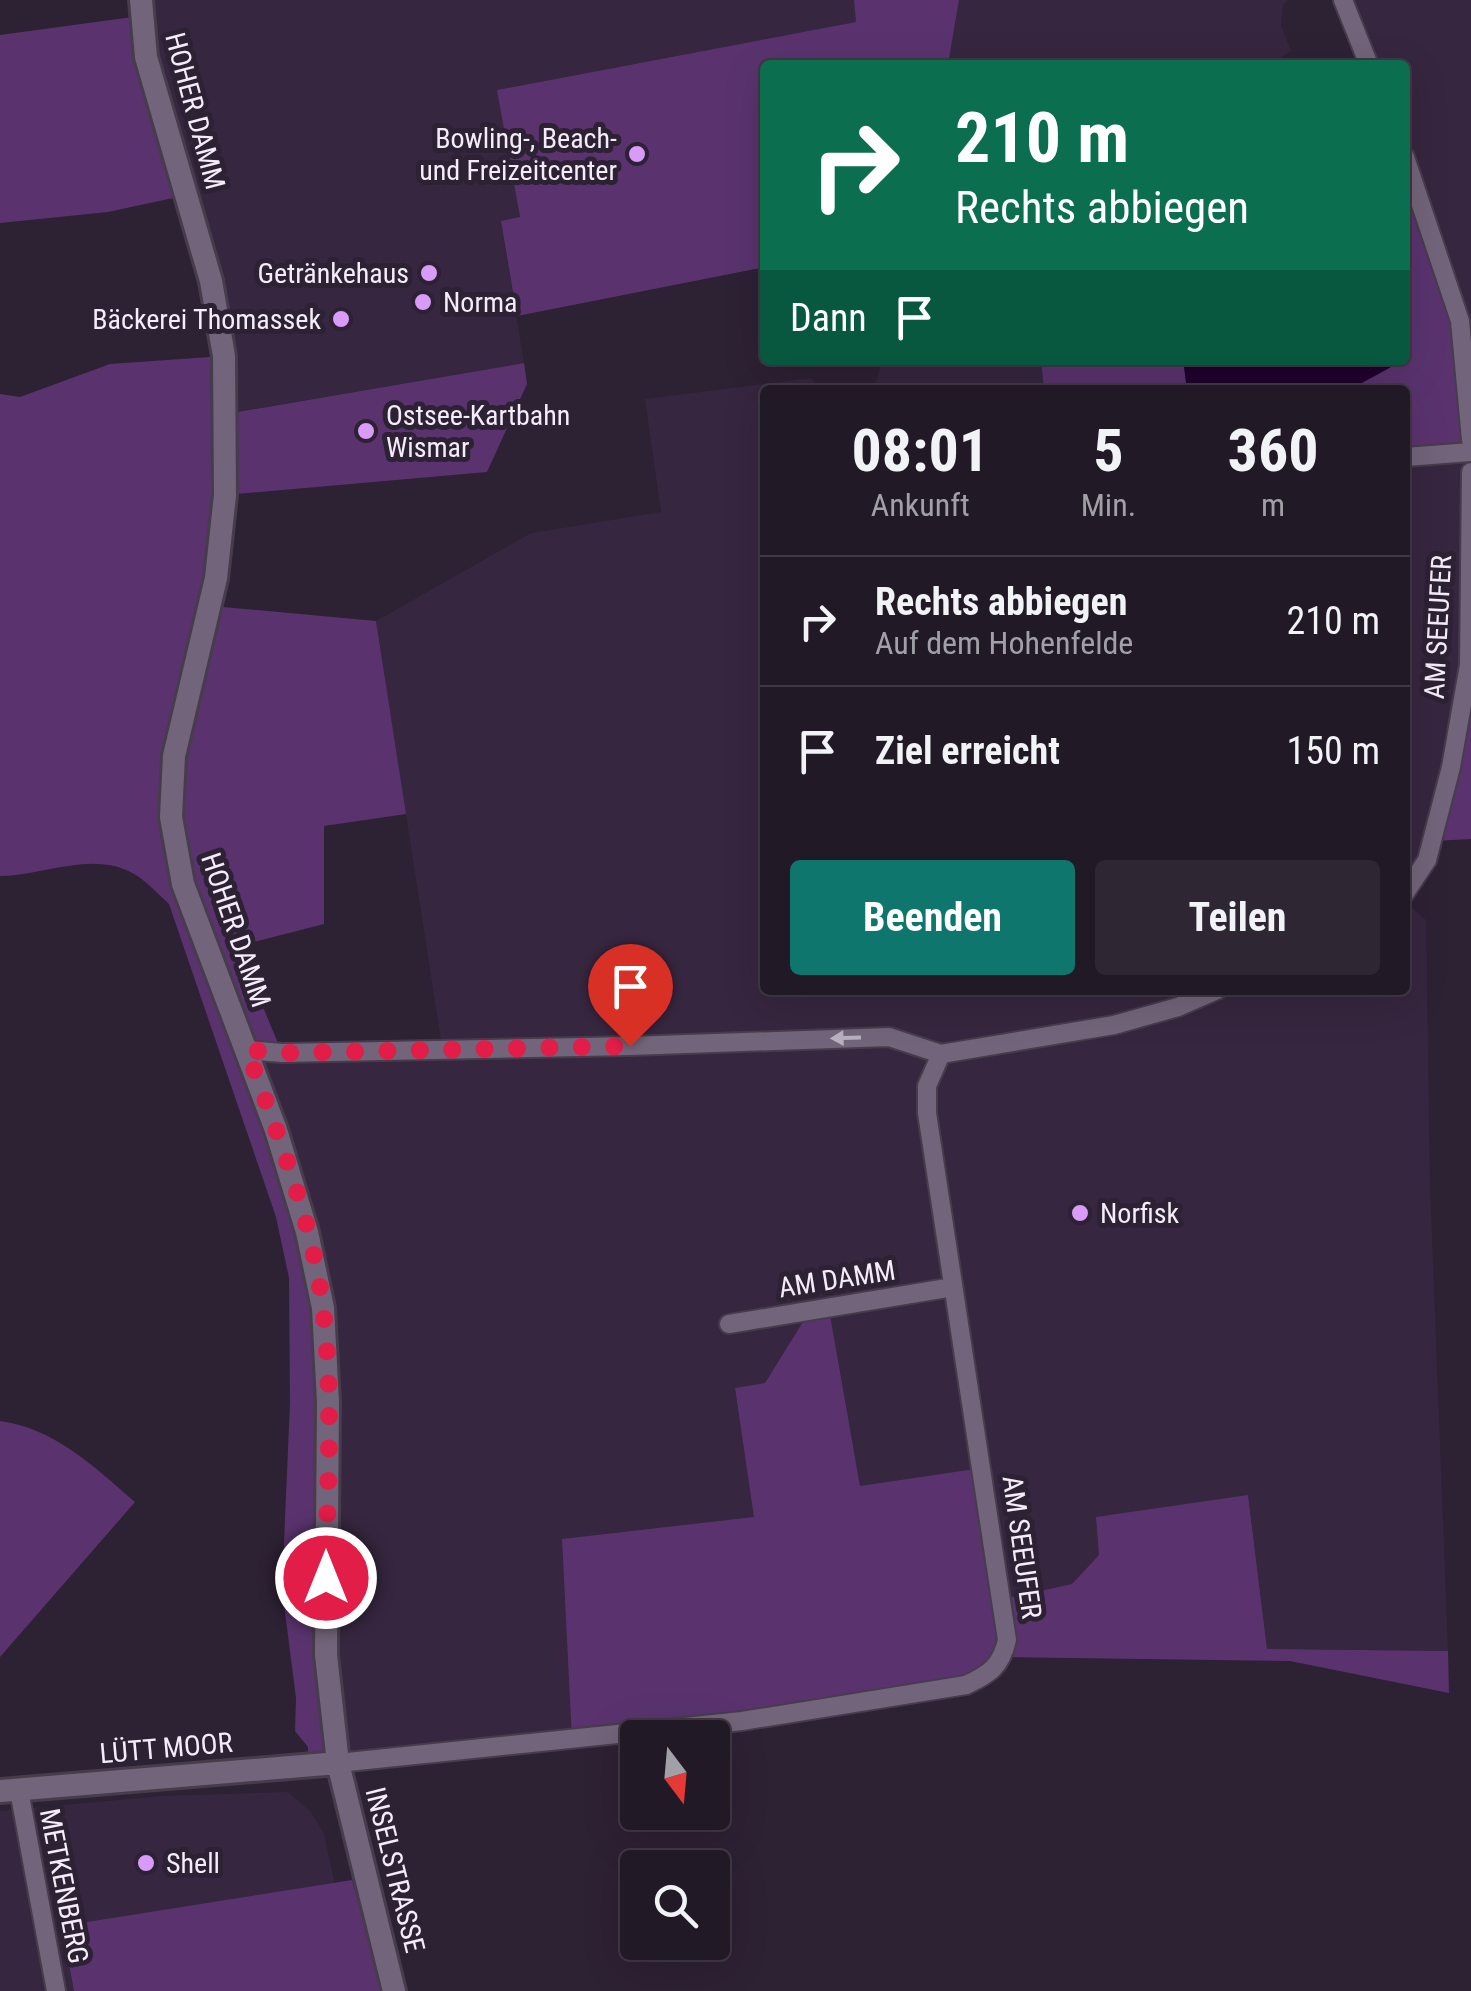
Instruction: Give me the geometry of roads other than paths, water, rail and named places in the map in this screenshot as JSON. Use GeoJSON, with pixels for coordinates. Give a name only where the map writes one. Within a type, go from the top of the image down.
{"type":"FeatureCollection","features":[{"type":"Feature","properties":{"kind":"main road","name":"HOHER DAMM"},"geometry":{"type":"LineString","coordinates":[[141,0],[146,57],[210,280],[224,356],[225,494],[216,578],[174,756],[172,817],[183,884],[247,1050],[307,1232],[323,1308],[328,1402],[326,1655],[338,1762]]}},
{"type":"Feature","properties":{"kind":"main road","name":"LÜTT MOOR"},"geometry":{"type":"LineString","coordinates":[[9,1791],[338,1762]]}},
{"type":"Feature","properties":{"kind":"main road","name":"INSELSTRASSE"},"geometry":{"type":"LineString","coordinates":[[338,1762],[394,1991]]}},
{"type":"Feature","properties":{"kind":"street"},"geometry":{"type":"LineString","coordinates":[[1343,0],[1367,60]]}},
{"type":"Feature","properties":{"kind":"street"},"geometry":{"type":"LineString","coordinates":[[1410,172],[1460,321],[1471,440]]}},
{"type":"Feature","properties":{"kind":"street"},"geometry":{"type":"LineString","coordinates":[[1410,457],[1471,452]]}},
{"type":"Feature","properties":{"kind":"street","name":"AM SEEUFER"},"geometry":{"type":"LineString","coordinates":[[1410,887],[1428,860],[1451,767],[1469,664],[1471,472]]}},
{"type":"Feature","properties":{"kind":"street"},"geometry":{"type":"LineString","coordinates":[[247,1050],[282,1053],[630,1046],[889,1036],[941,1054],[1114,1025],[1206,995]]}},
{"type":"Feature","properties":{"kind":"street","name":"AM SEEUFER"},"geometry":{"type":"LineString","coordinates":[[338,1762],[742,1721],[966,1685],[991,1674],[1003,1658],[1007,1640],[927,1113],[926,1086],[941,1054]]}},
{"type":"Feature","properties":{"kind":"street","name":"AM DAMM"},"geometry":{"type":"LineString","coordinates":[[728,1324],[953,1288]]}},
{"type":"Feature","properties":{"kind":"street","name":"METKENBERG"},"geometry":{"type":"LineString","coordinates":[[9,1791],[56,1991]]}},
{"type":"Feature","properties":{"kind":"place","name":"Bowling-, Beach- und Freizeitcenter"},"geometry":{"type":"Point","coordinates":[637,154]}},
{"type":"Feature","properties":{"kind":"place","name":"Getränkehaus"},"geometry":{"type":"Point","coordinates":[429,273]}},
{"type":"Feature","properties":{"kind":"place","name":"Norma"},"geometry":{"type":"Point","coordinates":[423,302]}},
{"type":"Feature","properties":{"kind":"place","name":"Bäckerei Thomassek"},"geometry":{"type":"Point","coordinates":[341,319]}},
{"type":"Feature","properties":{"kind":"place","name":"Ostsee-Kartbahn Wismar"},"geometry":{"type":"Point","coordinates":[366,431]}},
{"type":"Feature","properties":{"kind":"place","name":"Norfisk"},"geometry":{"type":"Point","coordinates":[1080,1213]}},
{"type":"Feature","properties":{"kind":"place","name":"Shell"},"geometry":{"type":"Point","coordinates":[146,1863]}}]}
